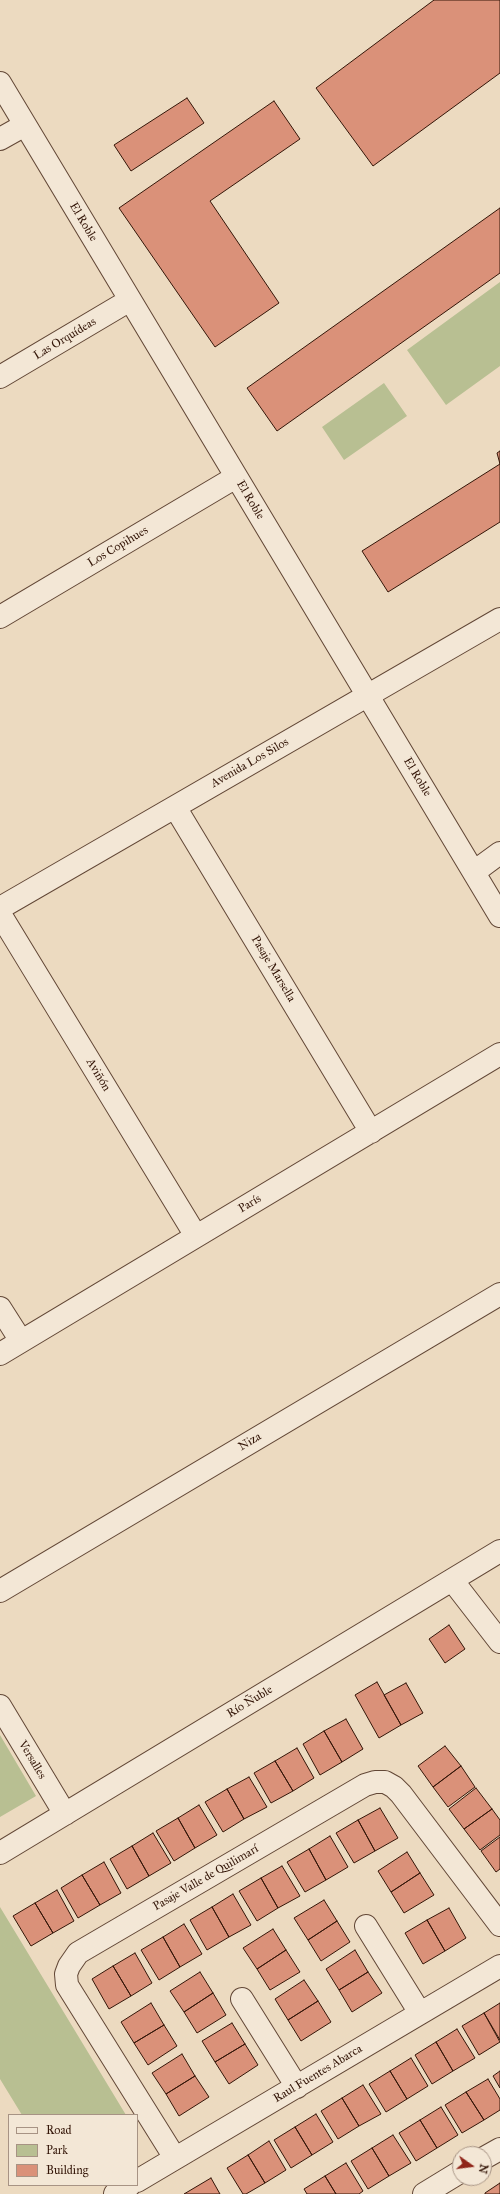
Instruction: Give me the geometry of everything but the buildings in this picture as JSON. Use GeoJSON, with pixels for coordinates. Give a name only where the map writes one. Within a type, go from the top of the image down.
{"type":"FeatureCollection","features":[{"type":"Feature","properties":{"kind":"street","name":"El Roble"},"geometry":{"type":"LineString","coordinates":[[0,83],[500,916]]}},
{"type":"Feature","properties":{"kind":"street"},"geometry":{"type":"LineString","coordinates":[[0,139],[25,125]]}},
{"type":"Feature","properties":{"kind":"street","name":"Las Orquídeas"},"geometry":{"type":"LineString","coordinates":[[0,377],[130,300]]}},
{"type":"Feature","properties":{"kind":"street","name":"Los Copihues"},"geometry":{"type":"LineString","coordinates":[[0,617],[236,477]]}},
{"type":"Feature","properties":{"kind":"street","name":"Avenida Los Silos"},"geometry":{"type":"LineString","coordinates":[[0,908],[500,619]]}},
{"type":"Feature","properties":{"kind":"street","name":"Pasaje Marsella"},"geometry":{"type":"LineString","coordinates":[[175,807],[371,1132]]}},
{"type":"Feature","properties":{"kind":"street"},"geometry":{"type":"LineString","coordinates":[[474,872],[500,853]]}},
{"type":"Feature","properties":{"kind":"street","name":"Aviñón"},"geometry":{"type":"LineString","coordinates":[[0,914],[196,1236]]}},
{"type":"Feature","properties":{"kind":"street","name":"París"},"geometry":{"type":"LineString","coordinates":[[0,1354],[500,1054]]}},
{"type":"Feature","properties":{"kind":"street","name":"Niza"},"geometry":{"type":"LineString","coordinates":[[0,1591],[500,1294]]}},
{"type":"Feature","properties":{"kind":"street"},"geometry":{"type":"LineString","coordinates":[[0,1308],[21,1341]]}},
{"type":"Feature","properties":{"kind":"street","name":"Río Ñuble"},"geometry":{"type":"LineString","coordinates":[[0,1853],[500,1551]]}},
{"type":"Feature","properties":{"kind":"street"},"geometry":{"type":"LineString","coordinates":[[452,1580],[500,1642]]}},
{"type":"Feature","properties":{"kind":"street","name":"Versalles"},"geometry":{"type":"LineString","coordinates":[[0,1706],[65,1814]]}},
{"type":"Feature","properties":{"kind":"street","name":"Pasaje Valle de Quilimarí"},"geometry":{"type":"LineString","coordinates":[[175,2158],[67,1986],[66,1974],[68,1966],[78,1953],[364,1785],[375,1782],[385,1782],[394,1787],[401,1794],[500,1925]]}},
{"type":"Feature","properties":{"kind":"street"},"geometry":{"type":"LineString","coordinates":[[366,1926],[420,2013]]}},
{"type":"Feature","properties":{"kind":"street","name":"Raul Fuentes Abarca"},"geometry":{"type":"LineString","coordinates":[[138,2180],[500,1966]]}},
{"type":"Feature","properties":{"kind":"street"},"geometry":{"type":"LineString","coordinates":[[242,1999],[296,2086]]}},
{"type":"Feature","properties":{"kind":"street"},"geometry":{"type":"LineString","coordinates":[[424,2194],[452,2177]]}},
{"type":"Feature","properties":{"kind":"street"},"geometry":{"type":"LineString","coordinates":[[115,2194],[128,2186]]}},
{"type":"Feature","properties":{"kind":"green space"},"geometry":{"type":"Polygon","coordinates":[[[500,282],[500,366],[446,405],[407,350],[500,282]]]}},
{"type":"Feature","properties":{"kind":"green space"},"geometry":{"type":"Polygon","coordinates":[[[384,383],[407,416],[344,460],[322,427],[384,383]]]}},
{"type":"Feature","properties":{"kind":"green space"},"geometry":{"type":"Polygon","coordinates":[[[0,1735],[36,1796],[0,1817],[0,1735]]]}},
{"type":"Feature","properties":{"kind":"green space"},"geometry":{"type":"Polygon","coordinates":[[[0,1907],[125,2114],[21,2114],[0,2079],[0,1907]]]}}]}
